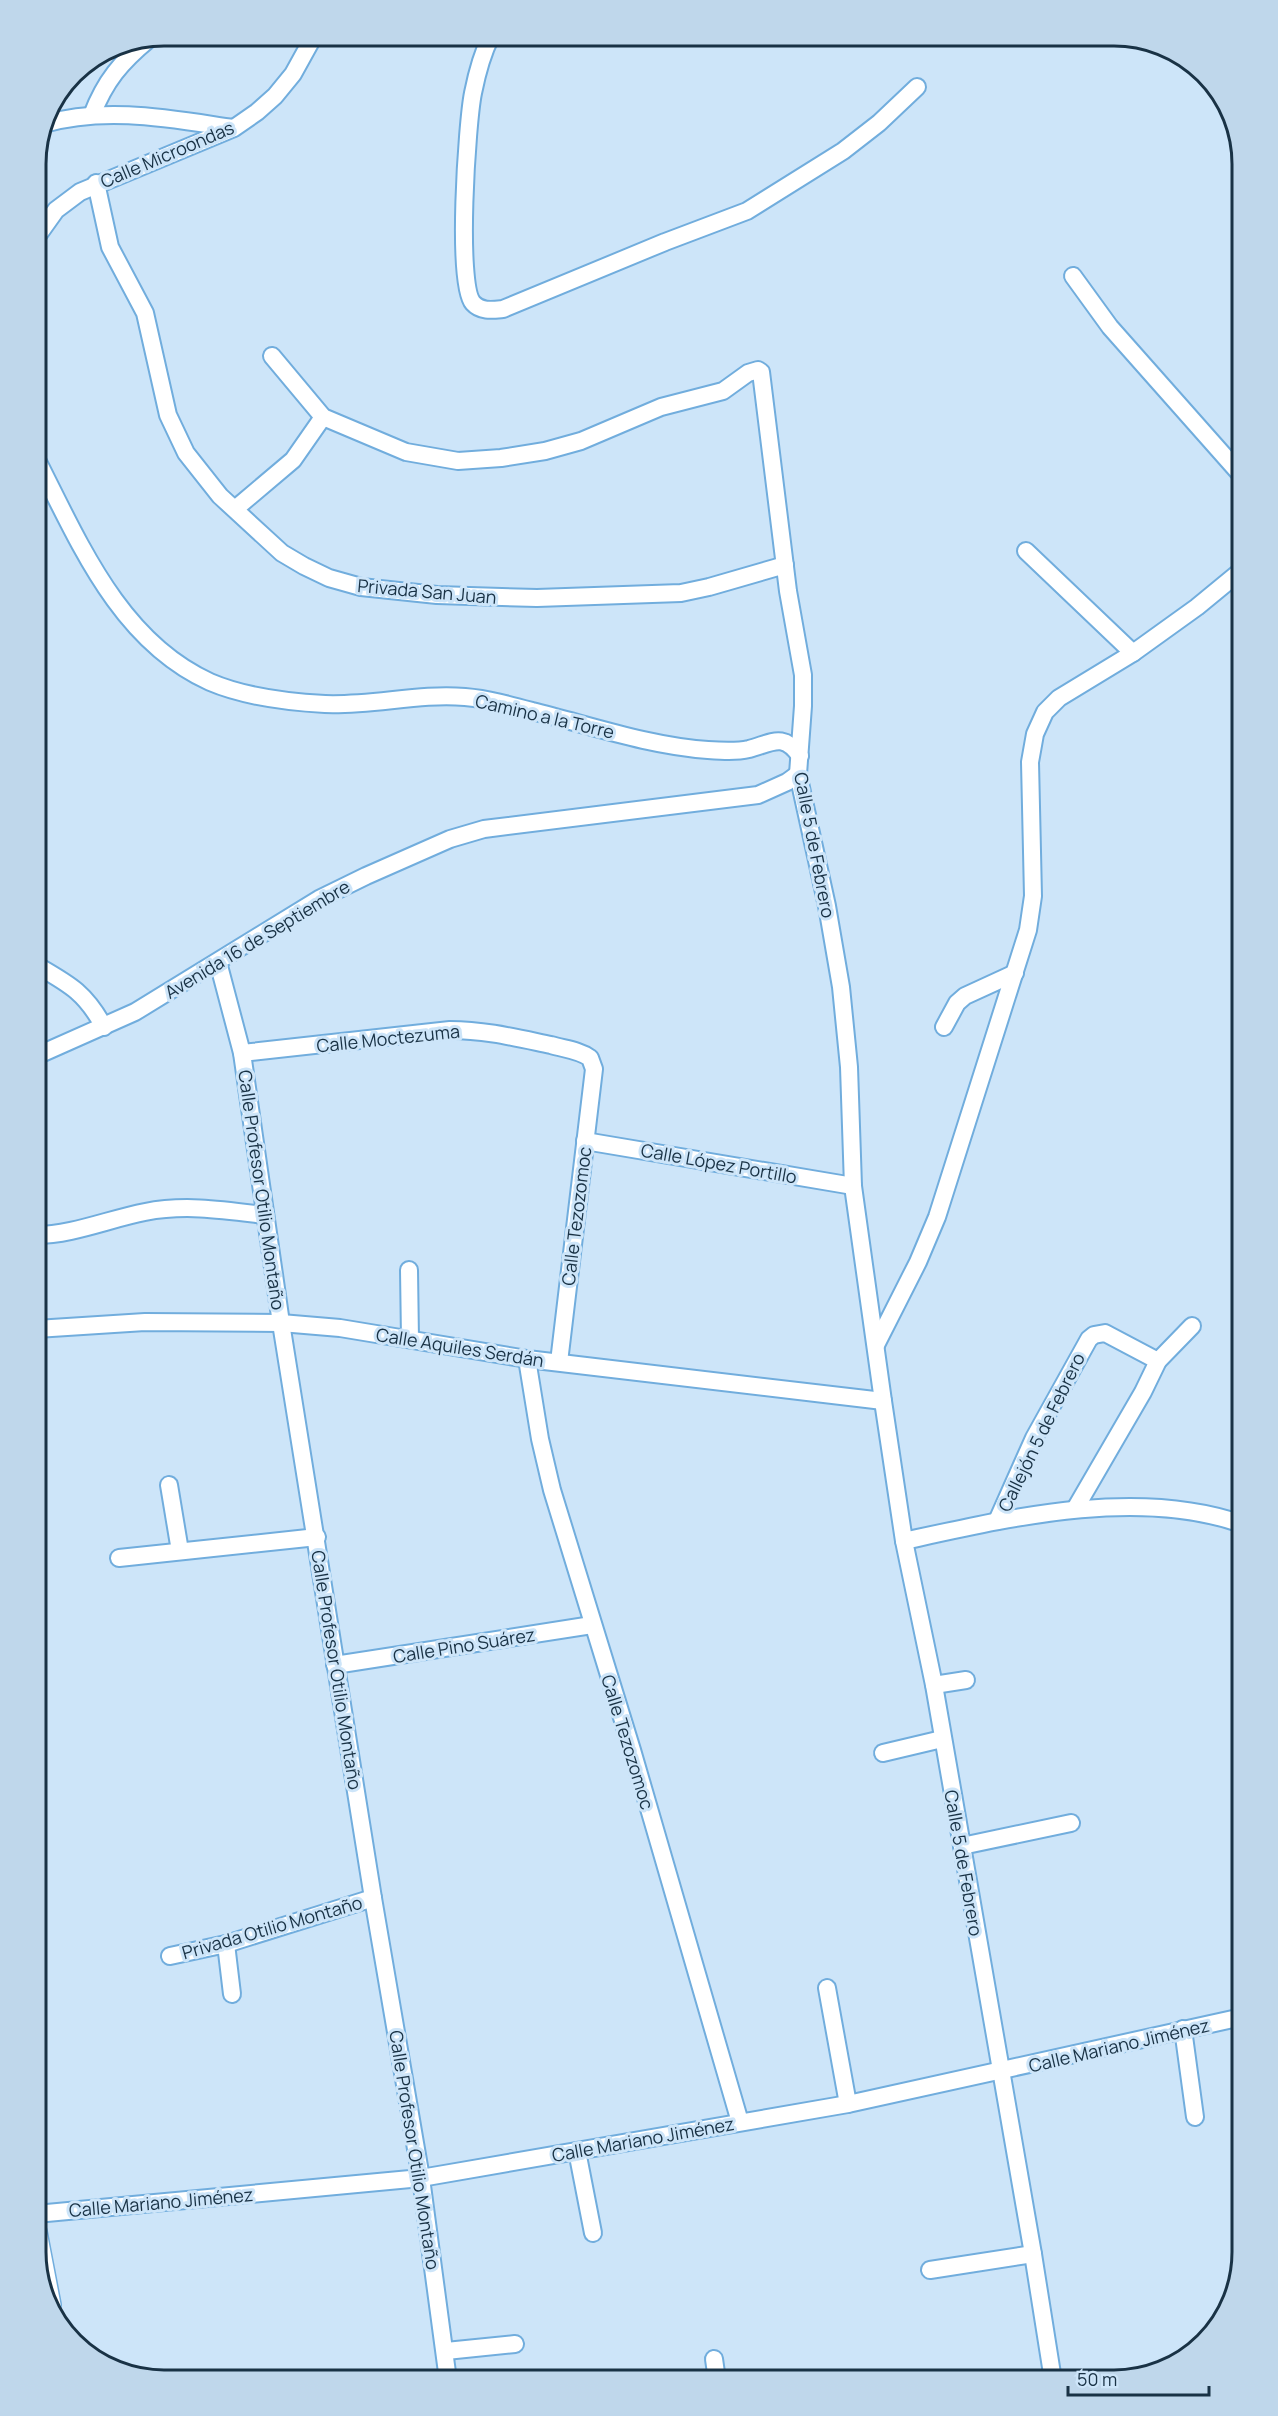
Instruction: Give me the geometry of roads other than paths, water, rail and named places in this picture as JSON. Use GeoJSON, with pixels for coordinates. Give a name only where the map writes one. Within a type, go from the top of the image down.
{"type":"FeatureCollection","features":[{"type":"Feature","properties":{"kind":"street","name":"Calle Microondas"},"geometry":{"type":"LineString","coordinates":[[47,223],[66,201],[96,183],[234,128],[275,96],[293,74],[308,46]]}},
{"type":"Feature","properties":{"kind":"street"},"geometry":{"type":"LineString","coordinates":[[486,46],[473,94],[467,148],[464,268],[468,295],[481,309],[503,309],[747,211],[843,151],[879,123],[917,87]]}},
{"type":"Feature","properties":{"kind":"street"},"geometry":{"type":"LineString","coordinates":[[92,115],[101,91],[120,65],[136,50]]}},
{"type":"Feature","properties":{"kind":"street"},"geometry":{"type":"LineString","coordinates":[[55,122],[92,115],[153,118],[234,128]]}},
{"type":"Feature","properties":{"kind":"street","name":"Privada San Juan"},"geometry":{"type":"LineString","coordinates":[[96,183],[110,247],[145,313],[168,415],[186,453],[234,509],[282,553],[304,566],[329,578],[361,587],[492,598],[650,596],[709,587],[785,565]]}},
{"type":"Feature","properties":{"kind":"street"},"geometry":{"type":"LineString","coordinates":[[1073,276],[1110,327],[1232,465]]}},
{"type":"Feature","properties":{"kind":"street"},"geometry":{"type":"LineString","coordinates":[[234,509],[293,460],[323,417],[272,356]]}},
{"type":"Feature","properties":{"kind":"street","name":"Calle 5 de Febrero"},"geometry":{"type":"LineString","coordinates":[[323,417],[406,452],[458,461],[501,458],[545,451],[581,441],[661,407],[723,391],[754,370],[758,370],[762,376],[785,565],[802,675],[798,774],[827,906],[841,987],[849,1067],[853,1186],[882,1401],[904,1541],[934,1685],[1051,2370]]}},
{"type":"Feature","properties":{"kind":"street","name":"Camino a la Torre"},"geometry":{"type":"LineString","coordinates":[[47,479],[84,551],[108,591],[133,624],[158,650],[180,666],[212,683],[282,700],[345,704],[466,697],[502,703],[670,745],[700,750],[735,751],[781,741],[793,746],[800,756]]}},
{"type":"Feature","properties":{"kind":"street"},"geometry":{"type":"LineString","coordinates":[[1026,551],[1133,653]]}},
{"type":"Feature","properties":{"kind":"street"},"geometry":{"type":"LineString","coordinates":[[876,1346],[918,1262],[937,1217],[1028,930],[1033,896],[1030,762],[1035,734],[1045,712],[1059,698],[1133,653],[1197,607],[1232,578]]}},
{"type":"Feature","properties":{"kind":"street","name":"Avenida 16 de Septiembre"},"geometry":{"type":"LineString","coordinates":[[47,1051],[135,1012],[319,899],[450,839],[484,829],[758,795],[787,782],[798,774]]}},
{"type":"Feature","properties":{"kind":"street","name":"Calle Profesor Otilio Montaño"},"geometry":{"type":"LineString","coordinates":[[218,962],[242,1053],[264,1215],[317,1538],[335,1665],[421,2178],[447,2369]]}},
{"type":"Feature","properties":{"kind":"street"},"geometry":{"type":"LineString","coordinates":[[47,972],[79,992],[93,1006],[104,1027]]}},
{"type":"Feature","properties":{"kind":"street"},"geometry":{"type":"LineString","coordinates":[[944,1027],[957,1003],[964,996],[1015,974]]}},
{"type":"Feature","properties":{"kind":"street","name":"Calle Moctezuma"},"geometry":{"type":"LineString","coordinates":[[242,1053],[450,1030],[474,1030],[499,1033],[585,1054],[590,1058],[594,1069]]}},
{"type":"Feature","properties":{"kind":"street","name":"Calle Tezozomoc"},"geometry":{"type":"LineString","coordinates":[[559,1362],[594,1069]]}},
{"type":"Feature","properties":{"kind":"street","name":"Calle López Portillo"},"geometry":{"type":"LineString","coordinates":[[585,1141],[853,1186]]}},
{"type":"Feature","properties":{"kind":"street"},"geometry":{"type":"LineString","coordinates":[[46,1234],[147,1211],[168,1209],[202,1207],[264,1215]]}},
{"type":"Feature","properties":{"kind":"street"},"geometry":{"type":"LineString","coordinates":[[409,1270],[410,1339]]}},
{"type":"Feature","properties":{"kind":"street","name":"Calle Aquiles Serdán"},"geometry":{"type":"LineString","coordinates":[[46,1328],[145,1322],[281,1323],[340,1328],[527,1359],[882,1401]]}},
{"type":"Feature","properties":{"kind":"street"},"geometry":{"type":"LineString","coordinates":[[1075,1509],[1158,1361],[1192,1326]]}},
{"type":"Feature","properties":{"kind":"street","name":"Callejón 5 de Febrero"},"geometry":{"type":"LineString","coordinates":[[997,1521],[1034,1438],[1085,1344],[1094,1335],[1105,1333],[1158,1361]]}},
{"type":"Feature","properties":{"kind":"street","name":"Calle Tezozomoc"},"geometry":{"type":"LineString","coordinates":[[527,1359],[540,1439],[552,1490],[635,1761],[740,2122]]}},
{"type":"Feature","properties":{"kind":"street"},"geometry":{"type":"LineString","coordinates":[[169,1485],[180,1551]]}},
{"type":"Feature","properties":{"kind":"street","name":"Callejón 5 de Febrero"},"geometry":{"type":"LineString","coordinates":[[904,1541],[997,1521],[1075,1509],[1192,1510],[1232,1521]]}},
{"type":"Feature","properties":{"kind":"street"},"geometry":{"type":"LineString","coordinates":[[119,1558],[317,1538]]}},
{"type":"Feature","properties":{"kind":"street","name":"Calle Pino Suárez"},"geometry":{"type":"LineString","coordinates":[[335,1665],[592,1625]]}},
{"type":"Feature","properties":{"kind":"street"},"geometry":{"type":"LineString","coordinates":[[934,1685],[966,1680]]}},
{"type":"Feature","properties":{"kind":"street"},"geometry":{"type":"LineString","coordinates":[[883,1754],[942,1739]]}},
{"type":"Feature","properties":{"kind":"street"},"geometry":{"type":"LineString","coordinates":[[962,1846],[1071,1822]]}},
{"type":"Feature","properties":{"kind":"street","name":"Privada Otilio Montaño"},"geometry":{"type":"LineString","coordinates":[[170,1956],[226,1944],[373,1898]]}},
{"type":"Feature","properties":{"kind":"street"},"geometry":{"type":"LineString","coordinates":[[226,1944],[232,1994]]}},
{"type":"Feature","properties":{"kind":"street"},"geometry":{"type":"LineString","coordinates":[[827,1988],[848,2104]]}},
{"type":"Feature","properties":{"kind":"street","name":"Calle Mariano Jiménez"},"geometry":{"type":"LineString","coordinates":[[46,2213],[421,2178],[848,2104],[1232,2020]]}},
{"type":"Feature","properties":{"kind":"street"},"geometry":{"type":"LineString","coordinates":[[1183,2030],[1195,2117]]}},
{"type":"Feature","properties":{"kind":"street"},"geometry":{"type":"LineString","coordinates":[[577,2151],[592,2234]]}},
{"type":"Feature","properties":{"kind":"street"},"geometry":{"type":"LineString","coordinates":[[930,2270],[1033,2254]]}},
{"type":"Feature","properties":{"kind":"street"},"geometry":{"type":"LineString","coordinates":[[446,2351],[514,2344]]}},
{"type":"Feature","properties":{"kind":"street"},"geometry":{"type":"LineString","coordinates":[[714,2359],[716,2370]]}}]}
